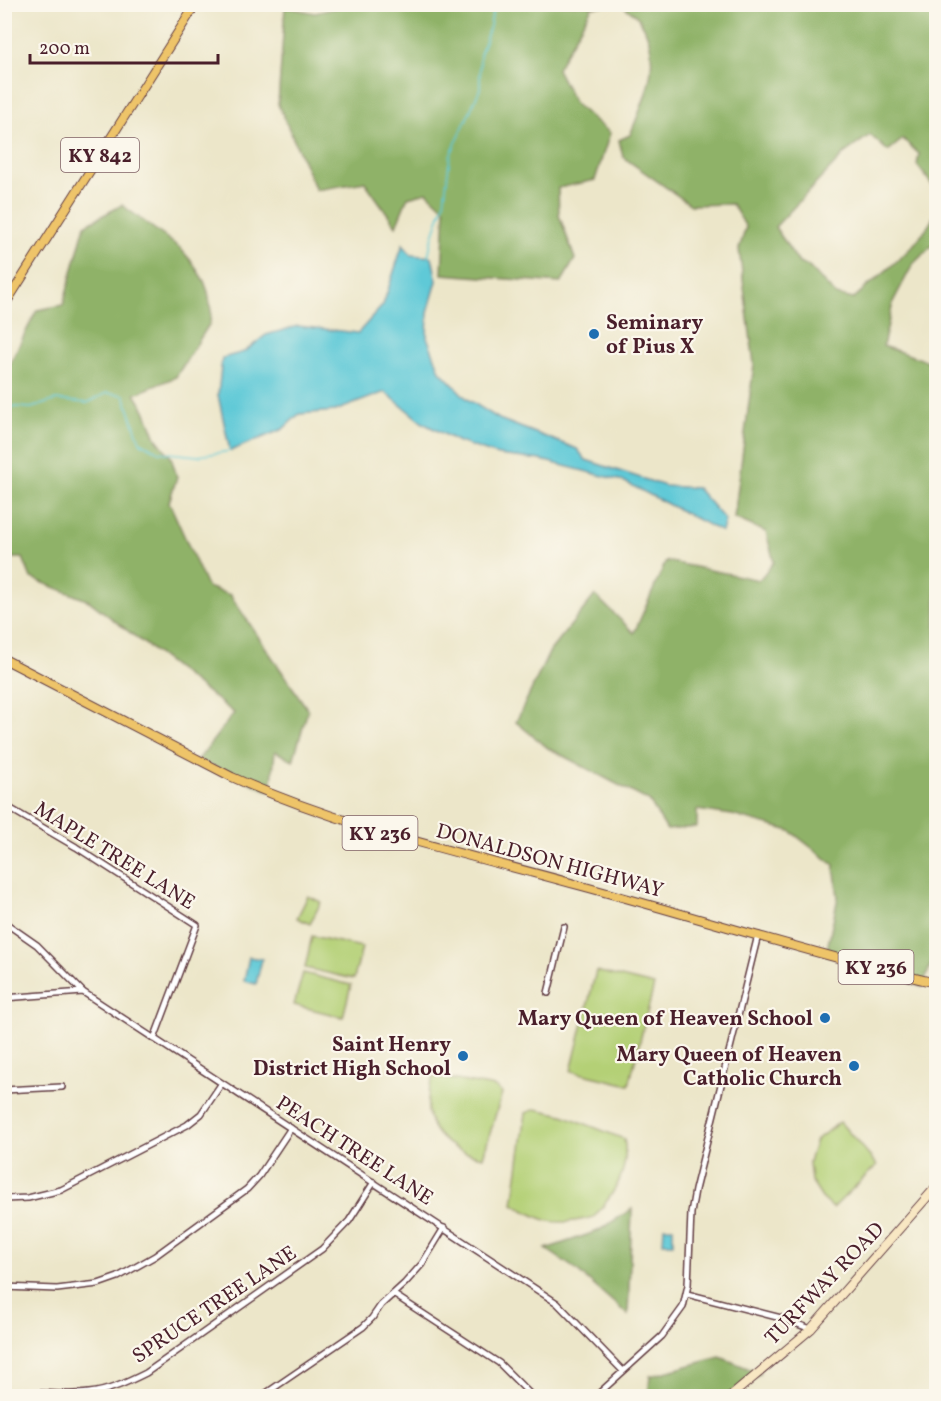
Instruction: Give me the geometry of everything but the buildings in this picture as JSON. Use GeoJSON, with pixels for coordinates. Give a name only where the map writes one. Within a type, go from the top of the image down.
{"type":"FeatureCollection","features":[{"type":"Feature","properties":{"kind":"main road","name":"KY 842"},"geometry":{"type":"LineString","coordinates":[[4,306],[196,4]]}},
{"type":"Feature","properties":{"kind":"main road","name":"DONALDSON HIGHWAY"},"geometry":{"type":"LineString","coordinates":[[5,660],[223,773],[305,807],[383,834],[936,983]]}},
{"type":"Feature","properties":{"kind":"main road","name":"TURFWAY ROAD"},"geometry":{"type":"LineString","coordinates":[[731,1396],[811,1329],[936,1187]]}},
{"type":"Feature","properties":{"kind":"street","name":"MAPLE TREE LANE"},"geometry":{"type":"LineString","coordinates":[[4,805],[76,847],[197,926],[154,1038]]}},
{"type":"Feature","properties":{"kind":"street","name":"PEACH TREE LANE"},"geometry":{"type":"LineString","coordinates":[[4,922],[37,945],[83,992],[557,1303],[623,1371]]}},
{"type":"Feature","properties":{"kind":"street"},"geometry":{"type":"LineString","coordinates":[[548,993],[564,927]]}},
{"type":"Feature","properties":{"kind":"street"},"geometry":{"type":"LineString","coordinates":[[596,1396],[671,1325],[683,1307],[687,1293],[691,1213],[695,1190],[758,934]]}},
{"type":"Feature","properties":{"kind":"street"},"geometry":{"type":"LineString","coordinates":[[4,998],[83,992]]}},
{"type":"Feature","properties":{"kind":"street"},"geometry":{"type":"LineString","coordinates":[[4,1199],[28,1198],[61,1190],[187,1125],[201,1114],[222,1083]]}},
{"type":"Feature","properties":{"kind":"street"},"geometry":{"type":"LineString","coordinates":[[4,1090],[62,1086]]}},
{"type":"Feature","properties":{"kind":"street"},"geometry":{"type":"LineString","coordinates":[[4,1287],[57,1289],[98,1284],[118,1278],[155,1256],[247,1189],[259,1176],[291,1128]]}},
{"type":"Feature","properties":{"kind":"street","name":"SPRUCE TREE LANE"},"geometry":{"type":"LineString","coordinates":[[4,1394],[23,1391],[89,1395],[146,1373],[322,1249],[349,1221],[375,1182]]}},
{"type":"Feature","properties":{"kind":"street"},"geometry":{"type":"LineString","coordinates":[[262,1396],[363,1327],[381,1305],[422,1264],[444,1228]]}},
{"type":"Feature","properties":{"kind":"street"},"geometry":{"type":"LineString","coordinates":[[687,1293],[781,1318],[811,1329]]}},
{"type":"Feature","properties":{"kind":"street"},"geometry":{"type":"LineString","coordinates":[[393,1294],[499,1363],[532,1396]]}},
{"type":"Feature","properties":{"kind":"green space"},"geometry":{"type":"Polygon","coordinates":[[[352,4],[610,5],[592,7],[557,69],[575,104],[610,133],[595,180],[558,188],[559,215],[575,259],[561,283],[442,274],[445,209],[427,192],[408,197],[396,226],[365,182],[316,190],[278,104],[285,7],[315,13],[352,4]]]}},
{"type":"Feature","properties":{"kind":"green space"},"geometry":{"type":"Polygon","coordinates":[[[621,5],[936,5],[936,190],[917,165],[919,154],[903,139],[888,151],[870,135],[845,153],[775,227],[799,263],[808,266],[836,295],[853,299],[910,249],[936,212],[936,242],[913,264],[893,302],[883,346],[936,364],[934,386],[936,391],[936,952],[922,987],[826,954],[838,897],[834,865],[790,831],[732,815],[697,810],[697,827],[667,830],[649,801],[548,748],[516,722],[550,651],[595,595],[634,633],[666,561],[759,580],[774,562],[766,532],[734,518],[754,364],[739,249],[746,227],[732,204],[691,205],[623,157],[619,140],[630,135],[646,92],[652,63],[647,33],[637,17],[621,5]]]}},
{"type":"Feature","properties":{"kind":"green space"},"geometry":{"type":"Polygon","coordinates":[[[122,205],[180,248],[192,262],[208,292],[210,323],[176,377],[135,394],[145,410],[156,438],[171,457],[177,477],[169,502],[207,587],[230,595],[308,710],[293,761],[275,751],[271,792],[198,760],[234,713],[89,601],[31,578],[23,558],[5,558],[4,375],[37,310],[63,305],[85,225],[122,205]]]}},
{"type":"Feature","properties":{"kind":"green space"},"geometry":{"type":"Polygon","coordinates":[[[308,896],[321,902],[310,924],[297,918],[308,896]]]}},
{"type":"Feature","properties":{"kind":"green space"},"geometry":{"type":"Polygon","coordinates":[[[312,936],[362,947],[354,979],[305,968],[312,936]]]}},
{"type":"Feature","properties":{"kind":"green space"},"geometry":{"type":"Polygon","coordinates":[[[596,971],[654,985],[629,1085],[571,1071],[596,971]]]}},
{"type":"Feature","properties":{"kind":"green space"},"geometry":{"type":"Polygon","coordinates":[[[303,973],[351,985],[343,1017],[294,1005],[303,973]]]}},
{"type":"Feature","properties":{"kind":"green space"},"geometry":{"type":"Polygon","coordinates":[[[434,1076],[495,1087],[502,1093],[483,1157],[454,1147],[435,1130],[428,1106],[434,1076]]]}},
{"type":"Feature","properties":{"kind":"green space"},"geometry":{"type":"Polygon","coordinates":[[[536,1109],[563,1115],[624,1139],[625,1161],[619,1181],[608,1200],[594,1217],[569,1222],[552,1221],[535,1216],[513,1204],[526,1113],[536,1109]]]}},
{"type":"Feature","properties":{"kind":"green space"},"geometry":{"type":"Polygon","coordinates":[[[840,1122],[877,1165],[833,1208],[822,1198],[811,1181],[809,1162],[816,1140],[840,1122]]]}},
{"type":"Feature","properties":{"kind":"green space"},"geometry":{"type":"Polygon","coordinates":[[[632,1209],[628,1315],[574,1268],[546,1249],[598,1231],[632,1209]]]}},
{"type":"Feature","properties":{"kind":"green space"},"geometry":{"type":"Polygon","coordinates":[[[720,1357],[760,1373],[731,1396],[648,1396],[650,1376],[720,1357]]]}},
{"type":"Feature","properties":{"kind":"water"},"geometry":{"type":"Polygon","coordinates":[[[403,244],[411,255],[432,257],[437,281],[428,312],[427,337],[440,371],[467,399],[499,419],[577,449],[586,460],[665,486],[697,488],[725,520],[722,532],[623,481],[541,460],[498,455],[459,442],[423,423],[385,392],[335,411],[299,414],[283,429],[230,451],[218,395],[222,358],[244,352],[266,335],[298,326],[358,333],[383,305],[403,244]]]}},
{"type":"Feature","properties":{"kind":"water"},"geometry":{"type":"Polygon","coordinates":[[[249,957],[262,959],[256,984],[244,981],[249,957]]]}},
{"type":"Feature","properties":{"kind":"water"},"geometry":{"type":"Polygon","coordinates":[[[664,1227],[673,1227],[673,1243],[663,1243],[664,1227]]]}},
{"type":"Feature","properties":{"kind":"waterway"},"geometry":{"type":"LineString","coordinates":[[428,257],[444,203],[450,156],[480,89],[480,55],[490,26],[494,4]]}},
{"type":"Feature","properties":{"kind":"waterway"},"geometry":{"type":"LineString","coordinates":[[4,406],[31,408],[56,400],[87,403],[107,393],[124,395],[140,442],[159,452],[198,456],[230,451]]}},
{"type":"Feature","properties":{"kind":"place","name":"Seminary of Pius X"},"geometry":{"type":"Point","coordinates":[594,334]}},
{"type":"Feature","properties":{"kind":"place","name":"Mary Queen of Heaven School"},"geometry":{"type":"Point","coordinates":[825,1018]}},
{"type":"Feature","properties":{"kind":"place","name":"Saint Henry District High School"},"geometry":{"type":"Point","coordinates":[463,1056]}},
{"type":"Feature","properties":{"kind":"place","name":"Mary Queen of Heaven Catholic Church"},"geometry":{"type":"Point","coordinates":[854,1066]}}]}
